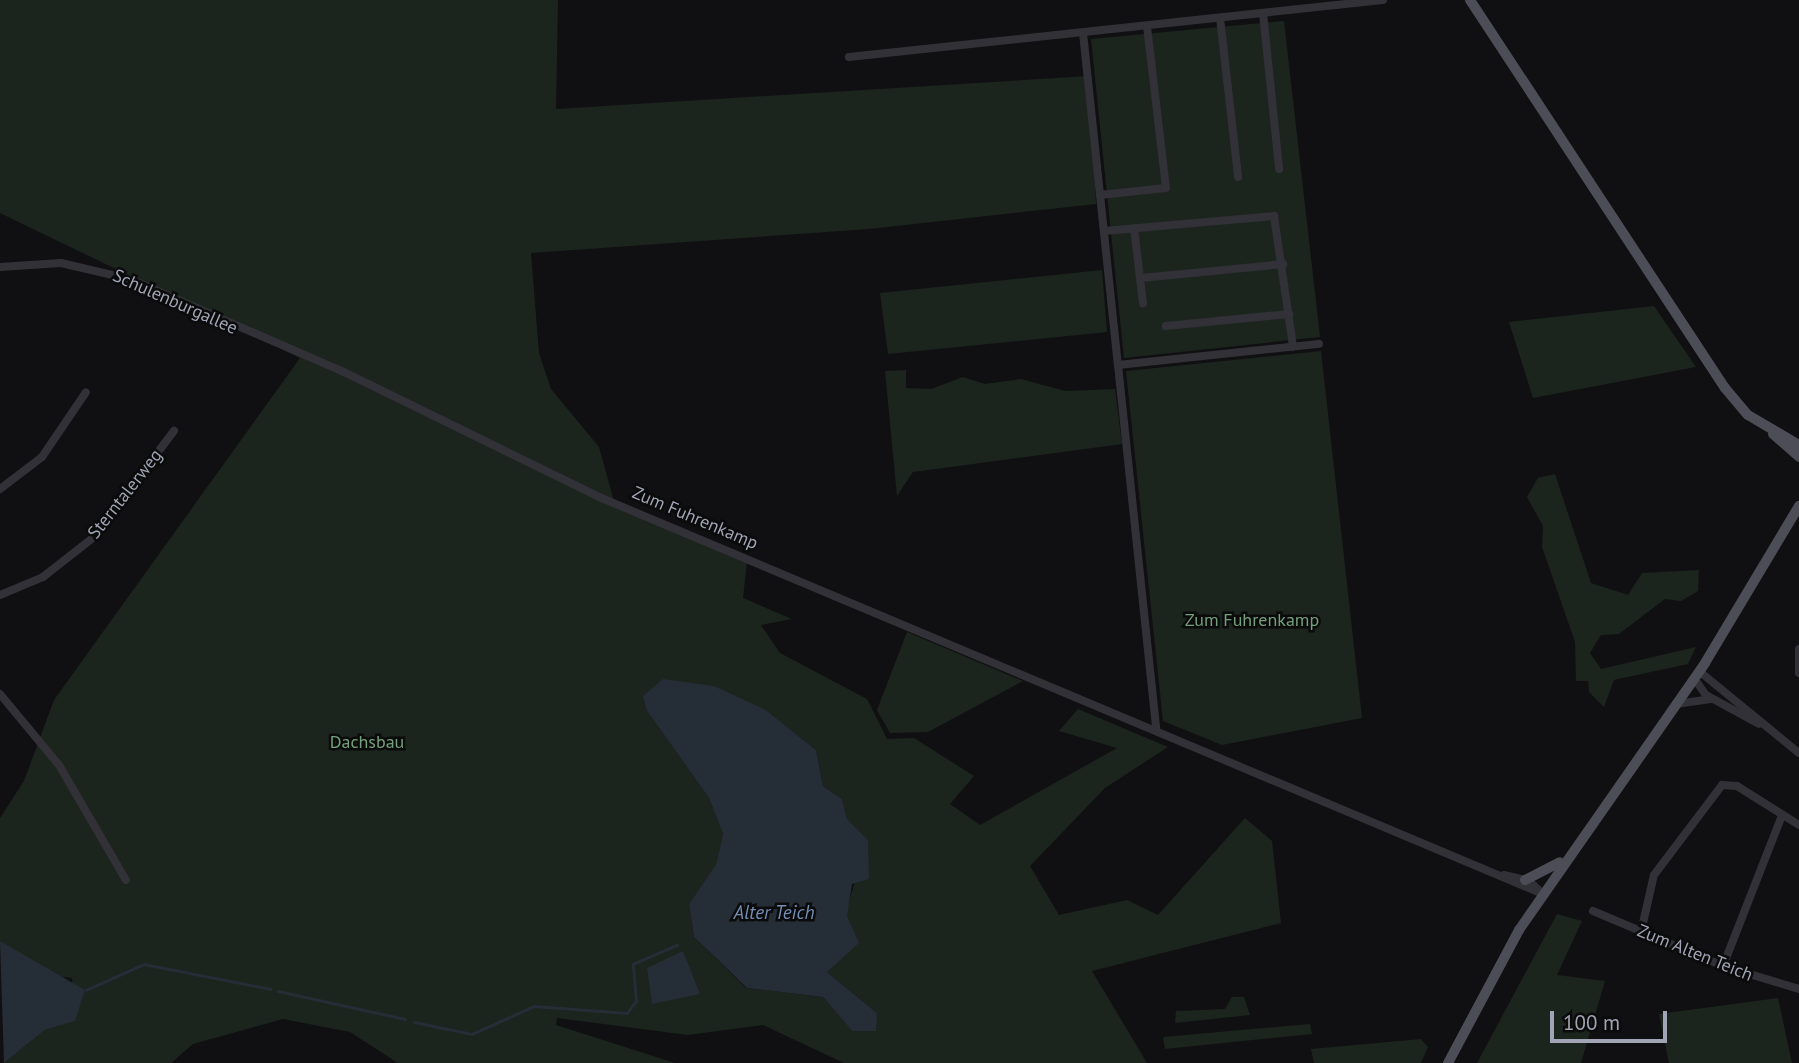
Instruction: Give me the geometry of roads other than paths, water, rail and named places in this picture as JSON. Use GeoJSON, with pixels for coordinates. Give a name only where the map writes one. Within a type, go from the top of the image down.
{"type":"FeatureCollection","features":[{"type":"Feature","properties":{"kind":"main road"},"geometry":{"type":"LineString","coordinates":[[1470,0],[1704,359],[1735,402],[1796,452],[1799,467]]}},
{"type":"Feature","properties":{"kind":"main road"},"geometry":{"type":"LineString","coordinates":[[1448,1063],[1543,894],[1697,675],[1799,506]]}},
{"type":"Feature","properties":{"kind":"main road"},"geometry":{"type":"LineString","coordinates":[[1525,880],[1571,854]]}},
{"type":"Feature","properties":{"kind":"street"},"geometry":{"type":"LineString","coordinates":[[849,57],[1383,0]]}},
{"type":"Feature","properties":{"kind":"street"},"geometry":{"type":"LineString","coordinates":[[1263,13],[1279,169]]}},
{"type":"Feature","properties":{"kind":"street"},"geometry":{"type":"LineString","coordinates":[[1220,18],[1238,177]]}},
{"type":"Feature","properties":{"kind":"street"},"geometry":{"type":"LineString","coordinates":[[1100,195],[1166,188],[1147,26]]}},
{"type":"Feature","properties":{"kind":"street"},"geometry":{"type":"LineString","coordinates":[[1083,33],[1156,729]]}},
{"type":"Feature","properties":{"kind":"street"},"geometry":{"type":"LineString","coordinates":[[1104,231],[1274,216],[1293,347]]}},
{"type":"Feature","properties":{"kind":"street"},"geometry":{"type":"LineString","coordinates":[[1134,228],[1143,303]]}},
{"type":"Feature","properties":{"kind":"street","name":"Schulenburgallee"},"geometry":{"type":"LineString","coordinates":[[0,267],[61,263],[104,271],[344,372]]}},
{"type":"Feature","properties":{"kind":"street"},"geometry":{"type":"LineString","coordinates":[[1140,278],[1283,264]]}},
{"type":"Feature","properties":{"kind":"street"},"geometry":{"type":"LineString","coordinates":[[1166,326],[1289,314]]}},
{"type":"Feature","properties":{"kind":"street"},"geometry":{"type":"LineString","coordinates":[[1118,365],[1320,344]]}},
{"type":"Feature","properties":{"kind":"street","name":"Zum Fuhrenkamp"},"geometry":{"type":"LineString","coordinates":[[344,372],[621,506],[1543,894]]}},
{"type":"Feature","properties":{"kind":"street"},"geometry":{"type":"LineString","coordinates":[[0,489],[42,457],[86,392]]}},
{"type":"Feature","properties":{"kind":"street","name":"Sterntalerweg"},"geometry":{"type":"LineString","coordinates":[[0,594],[43,577],[94,537],[174,431]]}},
{"type":"Feature","properties":{"kind":"street"},"geometry":{"type":"LineString","coordinates":[[1799,649],[1799,673]]}},
{"type":"Feature","properties":{"kind":"street"},"geometry":{"type":"LineString","coordinates":[[1697,675],[1713,699],[1769,729]]}},
{"type":"Feature","properties":{"kind":"street"},"geometry":{"type":"LineString","coordinates":[[1697,675],[1799,753]]}},
{"type":"Feature","properties":{"kind":"street"},"geometry":{"type":"LineString","coordinates":[[0,694],[59,765],[126,880]]}},
{"type":"Feature","properties":{"kind":"street"},"geometry":{"type":"LineString","coordinates":[[1676,704],[1713,699]]}},
{"type":"Feature","properties":{"kind":"street"},"geometry":{"type":"LineString","coordinates":[[1641,932],[1654,876],[1721,785],[1737,786],[1781,818],[1799,825]]}},
{"type":"Feature","properties":{"kind":"street"},"geometry":{"type":"LineString","coordinates":[[1723,966],[1781,818]]}},
{"type":"Feature","properties":{"kind":"street","name":"Zum Fuhrenkamp"},"geometry":{"type":"LineString","coordinates":[[1501,875],[1525,880],[1543,894]]}},
{"type":"Feature","properties":{"kind":"street","name":"Zum Alten Teich"},"geometry":{"type":"LineString","coordinates":[[1593,911],[1723,966],[1799,989]]}},
{"type":"Feature","properties":{"kind":"water","name":"Alter Teich"},"geometry":{"type":"Polygon","coordinates":[[[663,679],[714,686],[766,710],[816,750],[823,786],[842,799],[847,819],[868,840],[869,879],[852,884],[847,916],[859,943],[827,972],[877,1013],[876,1031],[852,1031],[823,997],[747,988],[694,937],[689,904],[716,864],[723,834],[709,798],[647,711],[643,696],[663,679]]]}},
{"type":"Feature","properties":{"kind":"water"},"geometry":{"type":"Polygon","coordinates":[[[0,941],[85,990],[75,1021],[45,1030],[4,1063],[0,941]]]}},
{"type":"Feature","properties":{"kind":"water"},"geometry":{"type":"Polygon","coordinates":[[[683,951],[700,994],[652,1004],[647,968],[683,951]]]}},
{"type":"Feature","properties":{"kind":"waterway"},"geometry":{"type":"LineString","coordinates":[[414,1022],[472,1034],[534,1006],[627,1013],[636,1001],[633,964],[677,945]]}},
{"type":"Feature","properties":{"kind":"waterway"},"geometry":{"type":"LineString","coordinates":[[86,990],[144,964],[271,989]]}},
{"type":"Feature","properties":{"kind":"waterway"},"geometry":{"type":"LineString","coordinates":[[278,991],[405,1019]]}},
{"type":"Feature","properties":{"kind":"park label","name":"Dachsbau"},"geometry":{"type":"Point","coordinates":[367,742]}}]}
